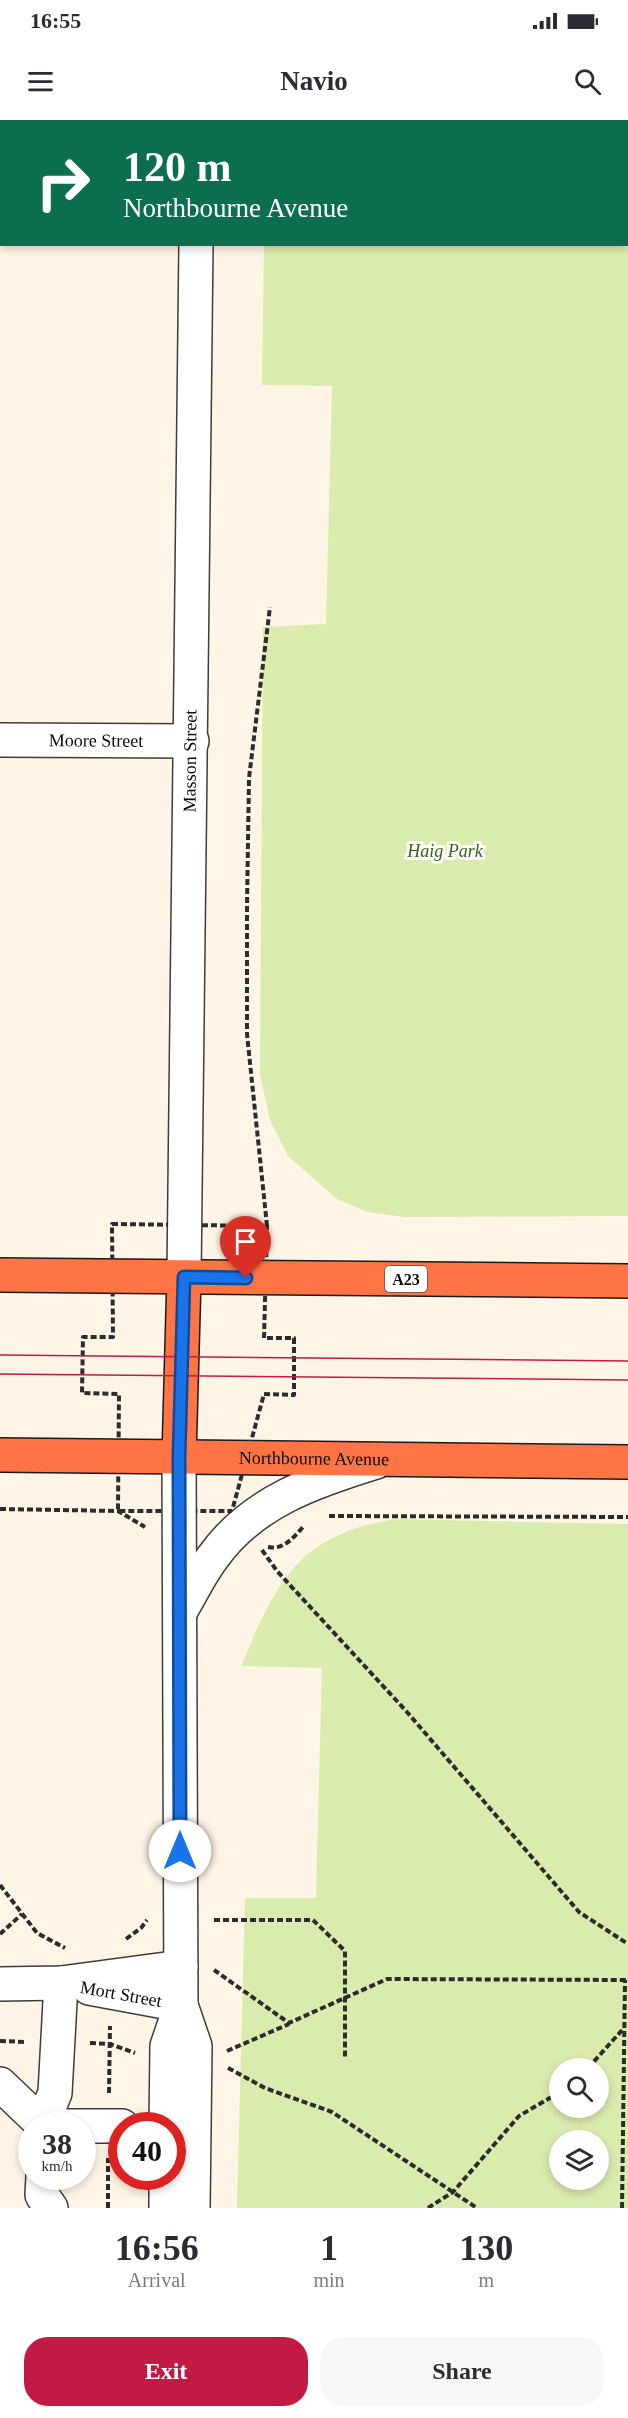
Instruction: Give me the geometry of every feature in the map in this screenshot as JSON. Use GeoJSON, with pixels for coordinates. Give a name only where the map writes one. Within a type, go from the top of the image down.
{"type":"FeatureCollection","features":[{"type":"Feature","properties":{"kind":"highway","name":"A23"},"geometry":{"type":"LineString","coordinates":[[0,1275],[628,1281]]}},
{"type":"Feature","properties":{"kind":"highway"},"geometry":{"type":"LineString","coordinates":[[179,1457],[184,1277]]}},
{"type":"Feature","properties":{"kind":"highway","name":"Northbourne Avenue"},"geometry":{"type":"LineString","coordinates":[[0,1455],[628,1462]]}},
{"type":"Feature","properties":{"kind":"street","name":"Masson Street"},"geometry":{"type":"LineString","coordinates":[[184,1277],[196,246]]}},
{"type":"Feature","properties":{"kind":"street","name":"Moore Street"},"geometry":{"type":"LineString","coordinates":[[0,740],[192,741]]}},
{"type":"Feature","properties":{"kind":"street"},"geometry":{"type":"LineString","coordinates":[[176,2112],[167,2046],[196,1967],[179,1615],[179,1457]]}},
{"type":"Feature","properties":{"kind":"street"},"geometry":{"type":"LineString","coordinates":[[179,1615],[213,1557],[241,1524],[286,1495],[333,1475],[384,1460]]}},
{"type":"Feature","properties":{"kind":"street","name":"Mort Street"},"geometry":{"type":"LineString","coordinates":[[0,1984],[61,1983],[196,1967]]}},
{"type":"Feature","properties":{"kind":"street"},"geometry":{"type":"LineString","coordinates":[[47,2112],[55,2093],[61,1983]]}},
{"type":"Feature","properties":{"kind":"street","name":"Mort Street"},"geometry":{"type":"LineString","coordinates":[[61,1983],[181,2005]]}},
{"type":"Feature","properties":{"kind":"street"},"geometry":{"type":"LineString","coordinates":[[0,2084],[29,2112]]}},
{"type":"Feature","properties":{"kind":"street"},"geometry":{"type":"LineString","coordinates":[[186,2170],[193,2208]]}},
{"type":"Feature","properties":{"kind":"street"},"geometry":{"type":"LineString","coordinates":[[42,2190],[42,2195],[51,2208]]}},
{"type":"Feature","properties":{"kind":"street"},"geometry":{"type":"LineString","coordinates":[[166,2190],[166,2208]]}},
{"type":"Feature","properties":{"kind":"path"},"geometry":{"type":"LineString","coordinates":[[267,1226],[247,1034],[247,905],[249,777],[270,607]]}},
{"type":"Feature","properties":{"kind":"path"},"geometry":{"type":"LineString","coordinates":[[0,1509],[118,1511]]}},
{"type":"Feature","properties":{"kind":"path"},"geometry":{"type":"LineString","coordinates":[[337,1514],[628,1517]]}},
{"type":"Feature","properties":{"kind":"path"},"geometry":{"type":"LineString","coordinates":[[259,1546],[277,1571],[407,1712],[579,1912],[628,1944]]}},
{"type":"Feature","properties":{"kind":"path"},"geometry":{"type":"LineString","coordinates":[[0,1885],[37,1933],[73,1951]]}},
{"type":"Feature","properties":{"kind":"path"},"geometry":{"type":"LineString","coordinates":[[0,1934],[22,1914]]}},
{"type":"Feature","properties":{"kind":"path"},"geometry":{"type":"LineString","coordinates":[[127,1939],[141,1928],[150,1915]]}},
{"type":"Feature","properties":{"kind":"path"},"geometry":{"type":"LineString","coordinates":[[211,1920],[313,1920],[345,1951],[345,2057]]}},
{"type":"Feature","properties":{"kind":"path"},"geometry":{"type":"LineString","coordinates":[[196,1967],[289,2023]]}},
{"type":"Feature","properties":{"kind":"path"},"geometry":{"type":"LineString","coordinates":[[219,2054],[387,1979],[627,1980],[622,2208]]}},
{"type":"Feature","properties":{"kind":"path"},"geometry":{"type":"LineString","coordinates":[[597,2058],[625,2027]]}},
{"type":"Feature","properties":{"kind":"path"},"geometry":{"type":"LineString","coordinates":[[110,2044],[144,2057]]}},
{"type":"Feature","properties":{"kind":"path"},"geometry":{"type":"LineString","coordinates":[[219,2063],[265,2088],[332,2112],[477,2208]]}},
{"type":"Feature","properties":{"kind":"path"},"geometry":{"type":"LineString","coordinates":[[428,2208],[453,2192],[519,2116],[549,2098]]}},
{"type":"Feature","properties":{"kind":"green space","name":"Haig Park"},"geometry":{"type":"Polygon","coordinates":[[[264,246],[628,246],[628,1216],[404,1217],[368,1212],[337,1199],[288,1156],[270,1120],[260,1075],[263,627],[326,624],[332,386],[262,385],[264,246]]]}},
{"type":"Feature","properties":{"kind":"green space"},"geometry":{"type":"Polygon","coordinates":[[[396,1519],[628,1524],[628,2208],[237,2208],[245,1898],[316,1898],[322,1668],[241,1666],[280,1587],[295,1567],[313,1550],[336,1536],[363,1526],[396,1519]]]}},
{"type":"Feature","properties":{"kind":"tram line"},"geometry":{"type":"LineString","coordinates":[[0,1355],[628,1361]]}},
{"type":"Feature","properties":{"kind":"tram line"},"geometry":{"type":"LineString","coordinates":[[0,1374],[628,1380]]}},
{"type":"Feature","properties":{"kind":"route"},"geometry":{"type":"LineString","coordinates":[[180,1851],[179,1457],[184,1277],[246,1278]]}}]}
